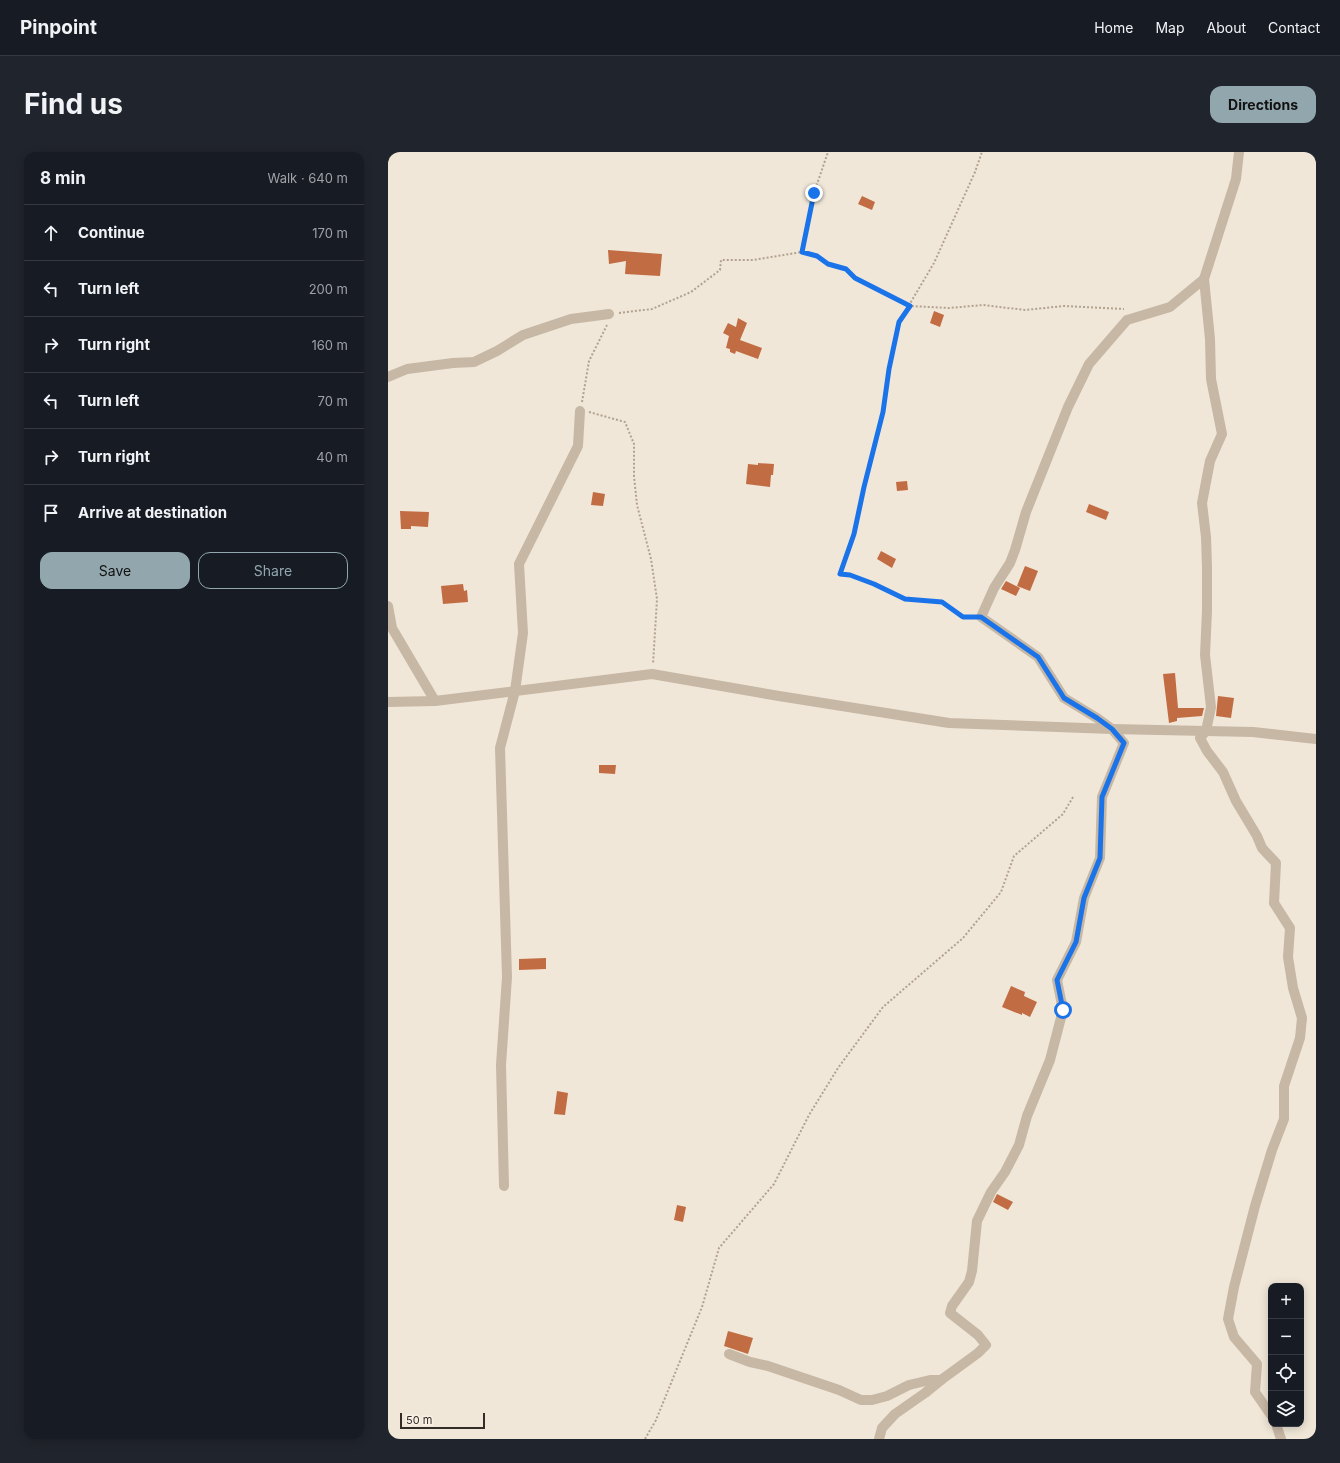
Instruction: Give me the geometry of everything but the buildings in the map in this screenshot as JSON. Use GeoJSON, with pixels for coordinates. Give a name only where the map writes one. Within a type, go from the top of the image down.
{"type":"FeatureCollection","features":[{"type":"Feature","properties":{"kind":"street"},"geometry":{"type":"LineString","coordinates":[[1239,152],[1236,179],[1204,278],[1210,339],[1211,380],[1222,434],[1210,461],[1202,503],[1206,537],[1207,567],[1205,655],[1211,707],[1206,731],[1200,738],[1207,751],[1223,772],[1236,801],[1257,836],[1262,848],[1276,863],[1274,903],[1290,928],[1288,957],[1293,988],[1302,1018],[1300,1038],[1284,1086],[1284,1119],[1272,1150],[1255,1206],[1234,1286],[1228,1320],[1234,1337],[1257,1364],[1255,1392],[1268,1411]]}},
{"type":"Feature","properties":{"kind":"street"},"geometry":{"type":"LineString","coordinates":[[879,1439],[882,1428],[895,1414],[925,1394],[941,1380],[978,1353],[986,1345],[978,1335],[950,1313],[952,1306],[969,1282],[972,1271],[977,1221],[991,1192],[1005,1172],[1019,1145],[1028,1116],[1050,1060],[1063,1010],[1057,980],[1076,942],[1084,898],[1100,858],[1102,797],[1124,743],[1112,729],[1064,698],[1038,657],[981,617],[994,588],[1010,563],[1034,491],[1068,407],[1089,364],[1127,320],[1170,307],[1204,278]]}},
{"type":"Feature","properties":{"kind":"street"},"geometry":{"type":"LineString","coordinates":[[388,377],[406,369],[474,362],[497,351],[523,335],[571,319],[610,314]]}},
{"type":"Feature","properties":{"kind":"street"},"geometry":{"type":"LineString","coordinates":[[504,1186],[501,1065],[507,977],[500,748],[515,691],[523,633],[519,564],[578,446],[580,411]]}},
{"type":"Feature","properties":{"kind":"street"},"geometry":{"type":"LineString","coordinates":[[388,606],[392,628],[435,701]]}},
{"type":"Feature","properties":{"kind":"street"},"geometry":{"type":"LineString","coordinates":[[388,702],[435,701],[652,674],[949,723],[1253,732],[1316,739]]}},
{"type":"Feature","properties":{"kind":"street"},"geometry":{"type":"LineString","coordinates":[[729,1354],[839,1390],[861,1400],[872,1400],[886,1396],[909,1385],[930,1380],[941,1380]]}},
{"type":"Feature","properties":{"kind":"street"},"geometry":{"type":"LineString","coordinates":[[1277,1427],[1280,1439]]}},
{"type":"Feature","properties":{"kind":"path"},"geometry":{"type":"LineString","coordinates":[[802,252],[814,193],[828,152]]}},
{"type":"Feature","properties":{"kind":"path"},"geometry":{"type":"LineString","coordinates":[[981,617],[963,617],[942,602],[905,599],[874,584],[850,575],[840,574],[854,534],[881,418],[899,322],[910,306],[934,263],[975,172],[982,152]]}},
{"type":"Feature","properties":{"kind":"path"},"geometry":{"type":"LineString","coordinates":[[652,674],[657,599],[651,559],[637,505],[634,476],[634,444],[626,422],[598,414],[580,411],[589,361],[606,328],[610,314],[652,309],[691,292],[720,270],[722,260],[753,260],[802,252],[817,256],[828,264],[846,269],[855,278],[910,306],[949,308],[983,305],[1025,310],[1064,306],[1127,310]]}},
{"type":"Feature","properties":{"kind":"path"},"geometry":{"type":"LineString","coordinates":[[645,1439],[656,1420],[702,1307],[719,1248],[774,1184],[809,1115],[838,1068],[883,1007],[962,938],[1002,892],[1014,856],[1063,814],[1073,797]]}},
{"type":"Feature","properties":{"kind":"route"},"geometry":{"type":"LineString","coordinates":[[814,193],[802,252],[817,256],[828,264],[846,269],[855,278],[910,306],[899,322],[889,369],[883,412],[874,451],[864,487],[854,534],[840,574],[850,575],[874,584],[905,599],[942,602],[963,617],[981,617],[1038,657],[1064,698],[1112,729],[1124,743],[1102,797],[1100,858],[1084,898],[1076,942],[1057,980],[1063,1010]]}}]}
